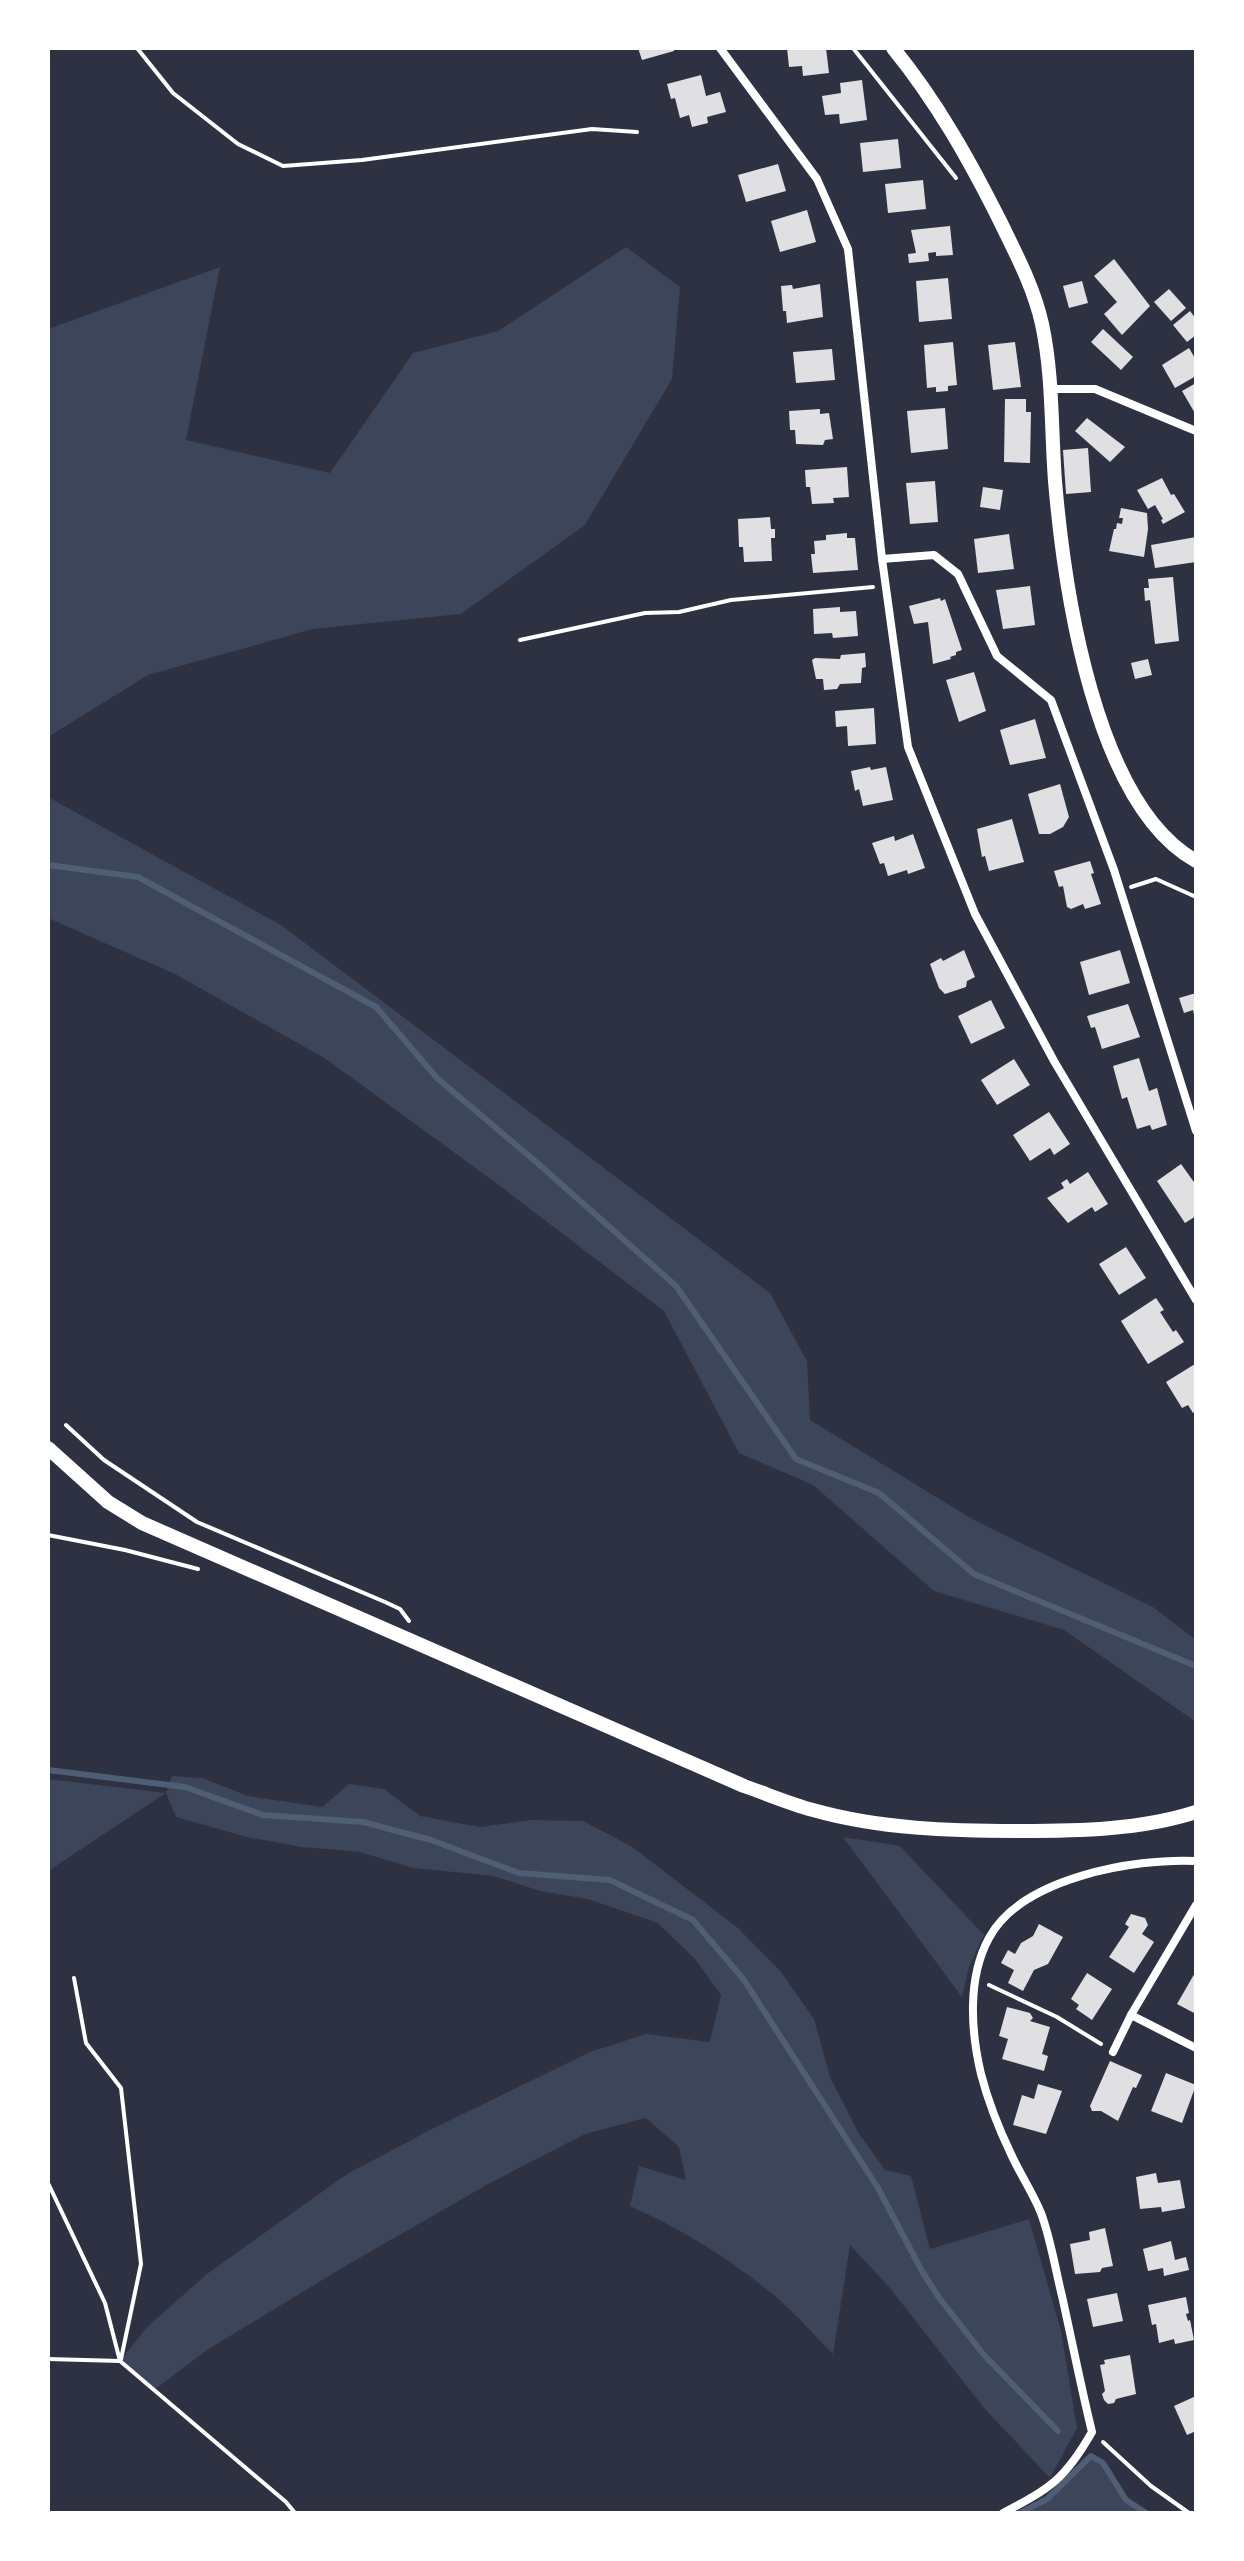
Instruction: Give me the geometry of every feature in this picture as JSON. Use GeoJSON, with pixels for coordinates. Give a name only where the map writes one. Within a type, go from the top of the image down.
{"type":"FeatureCollection","features":[{"type":"Feature","properties":{"kind":"street"},"geometry":{"type":"LineString","coordinates":[[720,48],[817,179],[848,249],[882,559],[908,747],[975,914],[1054,1061],[1196,1300]]}},
{"type":"Feature","properties":{"kind":"street"},"geometry":{"type":"LineString","coordinates":[[893,48],[922,84],[957,138],[1029,280],[1042,323],[1050,389],[1055,481],[1067,574],[1090,690],[1114,754],[1135,796],[1161,832],[1181,853],[1196,861]]}},
{"type":"Feature","properties":{"kind":"street"},"geometry":{"type":"LineString","coordinates":[[1050,389],[1095,389],[1196,431]]}},
{"type":"Feature","properties":{"kind":"street"},"geometry":{"type":"LineString","coordinates":[[882,559],[934,555],[958,574],[997,656],[1051,700],[1121,890],[1196,1131]]}},
{"type":"Feature","properties":{"kind":"street"},"geometry":{"type":"LineString","coordinates":[[48,1448],[108,1502],[142,1523],[744,1786],[814,1810],[885,1824],[956,1831],[1067,1831],[1125,1827],[1196,1812]]}},
{"type":"Feature","properties":{"kind":"street"},"geometry":{"type":"LineString","coordinates":[[1003,2513],[1044,2492],[1073,2465],[1092,2432],[1048,2235],[1037,2204],[1010,2153],[982,2077],[972,2021],[976,1978],[988,1939],[1008,1913],[1025,1901],[1082,1876],[1107,1870],[1171,1860],[1196,1861]]}},
{"type":"Feature","properties":{"kind":"street"},"geometry":{"type":"LineString","coordinates":[[1113,2052],[1131,2015],[1196,1905]]}},
{"type":"Feature","properties":{"kind":"street"},"geometry":{"type":"LineString","coordinates":[[1131,2015],[1196,2048]]}},
{"type":"Feature","properties":{"kind":"path"},"geometry":{"type":"LineString","coordinates":[[137,48],[173,93],[238,144],[283,166],[362,160],[592,129],[637,132]]}},
{"type":"Feature","properties":{"kind":"path"},"geometry":{"type":"LineString","coordinates":[[853,48],[958,180]]}},
{"type":"Feature","properties":{"kind":"path"},"geometry":{"type":"LineString","coordinates":[[520,640],[645,613],[679,612],[731,600],[886,586]]}},
{"type":"Feature","properties":{"kind":"path"},"geometry":{"type":"LineString","coordinates":[[1121,890],[1156,879],[1196,897]]}},
{"type":"Feature","properties":{"kind":"path"},"geometry":{"type":"LineString","coordinates":[[66,1425],[104,1460],[197,1522],[400,1609],[412,1624],[415,1642]]}},
{"type":"Feature","properties":{"kind":"path"},"geometry":{"type":"LineString","coordinates":[[48,1535],[200,1569]]}},
{"type":"Feature","properties":{"kind":"path"},"geometry":{"type":"LineString","coordinates":[[74,1978],[86,2043],[121,2088],[141,2264],[120,2361]]}},
{"type":"Feature","properties":{"kind":"path"},"geometry":{"type":"LineString","coordinates":[[976,1978],[1057,2017],[1113,2052]]}},
{"type":"Feature","properties":{"kind":"path"},"geometry":{"type":"LineString","coordinates":[[48,2183],[105,2303],[120,2361],[286,2502],[295,2513]]}},
{"type":"Feature","properties":{"kind":"path"},"geometry":{"type":"LineString","coordinates":[[48,2359],[120,2361]]}},
{"type":"Feature","properties":{"kind":"path"},"geometry":{"type":"LineString","coordinates":[[1092,2432],[1151,2486],[1189,2513]]}},
{"type":"Feature","properties":{"kind":"shaded area"},"geometry":{"type":"Polygon","coordinates":[[[626,247],[680,287],[672,379],[585,525],[461,614],[313,629],[148,675],[48,737],[48,329],[220,267],[186,440],[330,473],[413,353],[498,331],[626,247]]]}},
{"type":"Feature","properties":{"kind":"shaded area"},"geometry":{"type":"Polygon","coordinates":[[[48,797],[281,925],[770,1293],[807,1361],[810,1420],[974,1520],[1153,1607],[1196,1640],[1196,1722],[1064,1630],[934,1591],[813,1485],[739,1453],[664,1311],[326,1059],[175,974],[48,918],[48,797]]]}},
{"type":"Feature","properties":{"kind":"shaded area"},"geometry":{"type":"Polygon","coordinates":[[[172,1776],[202,1778],[248,1796],[322,1807],[349,1784],[384,1789],[420,1816],[480,1827],[532,1820],[583,1821],[631,1846],[738,1928],[781,1972],[814,2019],[830,2077],[858,2132],[885,2170],[911,2176],[930,2249],[1029,2219],[1061,2331],[1077,2428],[1050,2478],[984,2408],[889,2287],[850,2245],[833,2354],[783,2304],[742,2270],[687,2235],[630,2206],[639,2166],[686,2180],[679,2147],[646,2118],[585,2134],[490,2183],[207,2350],[154,2390],[120,2361],[147,2327],[207,2274],[347,2174],[590,2052],[646,2034],[710,2042],[721,1995],[695,1959],[658,1923],[588,1899],[540,1891],[494,1876],[413,1868],[360,1852],[302,1847],[247,1837],[176,1817],[166,1793],[172,1776]]]}},
{"type":"Feature","properties":{"kind":"shaded area"},"geometry":{"type":"Polygon","coordinates":[[[48,1779],[166,1793],[48,1871],[48,1779]]]}},
{"type":"Feature","properties":{"kind":"shaded area"},"geometry":{"type":"Polygon","coordinates":[[[843,1837],[900,1846],[984,1935],[969,1967],[962,1997],[843,1837]]]}},
{"type":"Feature","properties":{"kind":"shaded area"},"geometry":{"type":"Polygon","coordinates":[[[1091,2456],[1103,2463],[1126,2500],[1146,2513],[1020,2513],[1047,2499],[1091,2456]]]}},
{"type":"Feature","properties":{"kind":"building"},"geometry":{"type":"Polygon","coordinates":[[[638,48],[674,48],[674,51],[642,60],[638,48]]]}},
{"type":"Feature","properties":{"kind":"building"},"geometry":{"type":"Polygon","coordinates":[[[787,48],[826,48],[829,73],[803,76],[802,66],[789,67],[787,48]]]}},
{"type":"Feature","properties":{"kind":"building"},"geometry":{"type":"Polygon","coordinates":[[[701,75],[706,96],[720,92],[726,112],[707,117],[708,123],[692,127],[689,115],[680,118],[675,98],[671,99],[667,84],[701,75]]]}},
{"type":"Feature","properties":{"kind":"building"},"geometry":{"type":"Polygon","coordinates":[[[862,80],[867,120],[840,124],[839,114],[825,115],[822,96],[841,93],[840,83],[862,80]]]}},
{"type":"Feature","properties":{"kind":"building"},"geometry":{"type":"Polygon","coordinates":[[[898,139],[901,168],[863,172],[860,143],[898,139]]]}},
{"type":"Feature","properties":{"kind":"building"},"geometry":{"type":"Polygon","coordinates":[[[778,164],[786,191],[746,202],[738,175],[778,164]]]}},
{"type":"Feature","properties":{"kind":"building"},"geometry":{"type":"Polygon","coordinates":[[[923,180],[926,209],[888,213],[885,184],[923,180]]]}},
{"type":"Feature","properties":{"kind":"building"},"geometry":{"type":"Polygon","coordinates":[[[807,210],[816,242],[780,252],[771,221],[807,210]]]}},
{"type":"Feature","properties":{"kind":"building"},"geometry":{"type":"Polygon","coordinates":[[[950,226],[953,255],[928,253],[929,261],[909,263],[908,254],[916,253],[911,230],[950,226]]]}},
{"type":"Feature","properties":{"kind":"building"},"geometry":{"type":"Polygon","coordinates":[[[1114,259],[1150,306],[1122,335],[1104,314],[1117,302],[1094,276],[1114,259]]]}},
{"type":"Feature","properties":{"kind":"building"},"geometry":{"type":"Polygon","coordinates":[[[948,278],[952,319],[919,322],[916,281],[948,278]]]}},
{"type":"Feature","properties":{"kind":"building"},"geometry":{"type":"Polygon","coordinates":[[[1082,281],[1088,303],[1069,308],[1063,286],[1082,281]]]}},
{"type":"Feature","properties":{"kind":"building"},"geometry":{"type":"Polygon","coordinates":[[[820,284],[823,317],[787,323],[781,286],[792,285],[793,289],[820,284]]]}},
{"type":"Feature","properties":{"kind":"building"},"geometry":{"type":"Polygon","coordinates":[[[1169,289],[1186,308],[1171,321],[1154,302],[1169,289]]]}},
{"type":"Feature","properties":{"kind":"building"},"geometry":{"type":"Polygon","coordinates":[[[1190,311],[1196,319],[1196,335],[1187,342],[1173,325],[1190,311]]]}},
{"type":"Feature","properties":{"kind":"building"},"geometry":{"type":"Polygon","coordinates":[[[1103,329],[1133,357],[1121,370],[1091,342],[1103,329]]]}},
{"type":"Feature","properties":{"kind":"building"},"geometry":{"type":"Polygon","coordinates":[[[953,342],[957,385],[948,386],[948,391],[936,392],[936,387],[927,388],[924,345],[953,342]]]}},
{"type":"Feature","properties":{"kind":"building"},"geometry":{"type":"Polygon","coordinates":[[[1015,342],[1021,387],[993,390],[988,345],[1015,342]]]}},
{"type":"Feature","properties":{"kind":"building"},"geometry":{"type":"Polygon","coordinates":[[[1189,348],[1196,360],[1196,376],[1175,388],[1162,365],[1189,348]]]}},
{"type":"Feature","properties":{"kind":"building"},"geometry":{"type":"Polygon","coordinates":[[[832,349],[835,380],[796,383],[793,352],[832,349]]]}},
{"type":"Feature","properties":{"kind":"building"},"geometry":{"type":"Polygon","coordinates":[[[1196,383],[1196,415],[1182,391],[1196,383]]]}},
{"type":"Feature","properties":{"kind":"building"},"geometry":{"type":"Polygon","coordinates":[[[1005,399],[1026,399],[1026,412],[1031,412],[1030,463],[1004,462],[1005,399]]]}},
{"type":"Feature","properties":{"kind":"building"},"geometry":{"type":"Polygon","coordinates":[[[945,408],[948,449],[911,453],[907,411],[945,408]]]}},
{"type":"Feature","properties":{"kind":"building"},"geometry":{"type":"Polygon","coordinates":[[[820,409],[820,414],[829,413],[833,439],[825,440],[823,445],[796,444],[795,430],[790,430],[789,411],[820,409]]]}},
{"type":"Feature","properties":{"kind":"building"},"geometry":{"type":"Polygon","coordinates":[[[1087,418],[1125,447],[1110,462],[1075,431],[1087,418]]]}},
{"type":"Feature","properties":{"kind":"building"},"geometry":{"type":"Polygon","coordinates":[[[1088,448],[1091,492],[1066,494],[1063,450],[1088,448]]]}},
{"type":"Feature","properties":{"kind":"building"},"geometry":{"type":"Polygon","coordinates":[[[847,467],[849,497],[833,498],[834,503],[812,504],[810,487],[806,487],[805,470],[847,467]]]}},
{"type":"Feature","properties":{"kind":"building"},"geometry":{"type":"Polygon","coordinates":[[[1162,478],[1185,512],[1163,524],[1155,505],[1148,509],[1137,490],[1162,478]]]}},
{"type":"Feature","properties":{"kind":"building"},"geometry":{"type":"Polygon","coordinates":[[[935,481],[938,522],[910,524],[906,483],[935,481]]]}},
{"type":"Feature","properties":{"kind":"building"},"geometry":{"type":"Polygon","coordinates":[[[983,487],[1003,490],[1000,510],[980,507],[983,487]]]}},
{"type":"Feature","properties":{"kind":"building"},"geometry":{"type":"Polygon","coordinates":[[[1121,508],[1147,513],[1144,557],[1109,551],[1114,529],[1117,523],[1122,524],[1123,518],[1119,518],[1121,508]]]}},
{"type":"Feature","properties":{"kind":"building"},"geometry":{"type":"Polygon","coordinates":[[[770,517],[771,529],[775,529],[775,538],[771,538],[772,561],[744,562],[743,547],[739,547],[738,519],[770,517]]]}},
{"type":"Feature","properties":{"kind":"building"},"geometry":{"type":"Polygon","coordinates":[[[847,533],[847,538],[855,538],[858,570],[813,573],[811,554],[815,554],[814,541],[826,540],[826,535],[847,533]]]}},
{"type":"Feature","properties":{"kind":"building"},"geometry":{"type":"Polygon","coordinates":[[[1009,534],[1014,569],[978,573],[974,539],[1009,534]]]}},
{"type":"Feature","properties":{"kind":"building"},"geometry":{"type":"Polygon","coordinates":[[[1196,537],[1196,562],[1155,568],[1151,545],[1196,537]]]}},
{"type":"Feature","properties":{"kind":"building"},"geometry":{"type":"Polygon","coordinates":[[[1173,577],[1179,641],[1155,644],[1150,600],[1145,601],[1144,588],[1149,588],[1148,579],[1173,577]]]}},
{"type":"Feature","properties":{"kind":"building"},"geometry":{"type":"Polygon","coordinates":[[[1030,586],[1035,625],[1003,629],[996,590],[1030,586]]]}},
{"type":"Feature","properties":{"kind":"building"},"geometry":{"type":"Polygon","coordinates":[[[940,598],[941,601],[945,599],[962,650],[951,659],[933,664],[928,622],[914,624],[909,606],[940,598]]]}},
{"type":"Feature","properties":{"kind":"building"},"geometry":{"type":"Polygon","coordinates":[[[840,607],[840,612],[856,611],[858,636],[833,638],[832,633],[814,634],[813,609],[840,607]]]}},
{"type":"Feature","properties":{"kind":"building"},"geometry":{"type":"Polygon","coordinates":[[[865,653],[866,667],[862,668],[861,683],[840,684],[837,689],[824,690],[823,679],[816,679],[812,660],[815,658],[840,659],[841,655],[865,653]]]}},
{"type":"Feature","properties":{"kind":"building"},"geometry":{"type":"Polygon","coordinates":[[[1148,659],[1152,675],[1135,679],[1131,663],[1148,659]]]}},
{"type":"Feature","properties":{"kind":"building"},"geometry":{"type":"Polygon","coordinates":[[[974,672],[986,711],[959,722],[946,680],[974,672]]]}},
{"type":"Feature","properties":{"kind":"building"},"geometry":{"type":"Polygon","coordinates":[[[874,708],[876,744],[848,746],[847,726],[836,727],[835,711],[874,708]]]}},
{"type":"Feature","properties":{"kind":"building"},"geometry":{"type":"Polygon","coordinates":[[[1035,719],[1046,758],[1010,765],[1000,730],[1035,719]]]}},
{"type":"Feature","properties":{"kind":"building"},"geometry":{"type":"Polygon","coordinates":[[[870,767],[871,770],[886,767],[893,800],[863,806],[859,789],[855,791],[851,771],[870,767]]]}},
{"type":"Feature","properties":{"kind":"building"},"geometry":{"type":"Polygon","coordinates":[[[1060,784],[1069,817],[1063,827],[1050,834],[1039,834],[1028,794],[1060,784]]]}},
{"type":"Feature","properties":{"kind":"building"},"geometry":{"type":"Polygon","coordinates":[[[1012,819],[1024,862],[989,871],[985,856],[982,857],[977,829],[1012,819]]]}},
{"type":"Feature","properties":{"kind":"building"},"geometry":{"type":"Polygon","coordinates":[[[913,834],[925,868],[888,876],[872,843],[894,836],[895,841],[913,834]]]}},
{"type":"Feature","properties":{"kind":"building"},"geometry":{"type":"Polygon","coordinates":[[[1090,861],[1101,904],[1085,909],[1083,904],[1071,909],[1067,907],[1063,886],[1059,887],[1054,871],[1090,861]]]}},
{"type":"Feature","properties":{"kind":"building"},"geometry":{"type":"Polygon","coordinates":[[[964,950],[975,977],[967,981],[966,987],[945,994],[939,988],[930,964],[964,950]]]}},
{"type":"Feature","properties":{"kind":"building"},"geometry":{"type":"Polygon","coordinates":[[[1120,950],[1130,983],[1089,995],[1080,962],[1120,950]]]}},
{"type":"Feature","properties":{"kind":"building"},"geometry":{"type":"Polygon","coordinates":[[[1196,993],[1195,1019],[1193,1010],[1184,1013],[1179,998],[1196,993]]]}},
{"type":"Feature","properties":{"kind":"building"},"geometry":{"type":"Polygon","coordinates":[[[991,1000],[1005,1028],[971,1044],[958,1016],[991,1000]]]}},
{"type":"Feature","properties":{"kind":"building"},"geometry":{"type":"Polygon","coordinates":[[[1128,1004],[1140,1037],[1102,1049],[1095,1027],[1091,1028],[1087,1016],[1128,1004]]]}},
{"type":"Feature","properties":{"kind":"building"},"geometry":{"type":"Polygon","coordinates":[[[1139,1058],[1149,1091],[1157,1088],[1167,1125],[1152,1130],[1150,1125],[1137,1129],[1127,1097],[1122,1099],[1113,1066],[1139,1058]]]}},
{"type":"Feature","properties":{"kind":"building"},"geometry":{"type":"Polygon","coordinates":[[[1014,1059],[1030,1085],[997,1105],[981,1080],[1014,1059]]]}},
{"type":"Feature","properties":{"kind":"building"},"geometry":{"type":"Polygon","coordinates":[[[1049,1112],[1070,1144],[1054,1155],[1050,1148],[1030,1161],[1013,1135],[1049,1112]]]}},
{"type":"Feature","properties":{"kind":"building"},"geometry":{"type":"Polygon","coordinates":[[[1181,1164],[1196,1185],[1196,1216],[1185,1223],[1157,1181],[1181,1164]]]}},
{"type":"Feature","properties":{"kind":"building"},"geometry":{"type":"Polygon","coordinates":[[[1088,1172],[1108,1204],[1095,1212],[1092,1207],[1068,1223],[1047,1198],[1064,1188],[1061,1183],[1067,1179],[1070,1184],[1088,1172]]]}},
{"type":"Feature","properties":{"kind":"building"},"geometry":{"type":"Polygon","coordinates":[[[1126,1247],[1146,1278],[1119,1295],[1099,1264],[1126,1247]]]}},
{"type":"Feature","properties":{"kind":"building"},"geometry":{"type":"Polygon","coordinates":[[[1156,1298],[1164,1310],[1160,1312],[1184,1342],[1148,1364],[1121,1321],[1156,1298]]]}},
{"type":"Feature","properties":{"kind":"building"},"geometry":{"type":"Polygon","coordinates":[[[1195,1364],[1196,1411],[1193,1413],[1188,1405],[1182,1408],[1166,1382],[1195,1364]]]}},
{"type":"Feature","properties":{"kind":"building"},"geometry":{"type":"Polygon","coordinates":[[[1131,1914],[1145,1918],[1148,1925],[1142,1934],[1154,1942],[1134,1973],[1109,1957],[1129,1927],[1125,1924],[1131,1914]]]}},
{"type":"Feature","properties":{"kind":"building"},"geometry":{"type":"Polygon","coordinates":[[[1039,1924],[1063,1937],[1048,1964],[1034,1970],[1023,1991],[1008,1983],[1014,1970],[1001,1963],[1008,1950],[1015,1954],[1021,1943],[1033,1936],[1039,1924]]]}},
{"type":"Feature","properties":{"kind":"building"},"geometry":{"type":"Polygon","coordinates":[[[1196,1971],[1196,2014],[1177,2004],[1196,1971]]]}},
{"type":"Feature","properties":{"kind":"building"},"geometry":{"type":"Polygon","coordinates":[[[1087,1973],[1112,1989],[1092,2020],[1076,2009],[1079,2005],[1071,1999],[1087,1973]]]}},
{"type":"Feature","properties":{"kind":"building"},"geometry":{"type":"Polygon","coordinates":[[[1007,2007],[1030,2013],[1033,2018],[1030,2021],[1050,2027],[1042,2054],[1048,2056],[1044,2071],[1002,2059],[1008,2039],[999,2036],[1007,2007]]]}},
{"type":"Feature","properties":{"kind":"building"},"geometry":{"type":"Polygon","coordinates":[[[1110,2061],[1142,2075],[1136,2088],[1133,2087],[1118,2121],[1101,2111],[1092,2111],[1090,2106],[1110,2061]]]}},
{"type":"Feature","properties":{"kind":"building"},"geometry":{"type":"Polygon","coordinates":[[[1166,2073],[1196,2085],[1182,2123],[1151,2111],[1166,2073]]]}},
{"type":"Feature","properties":{"kind":"building"},"geometry":{"type":"Polygon","coordinates":[[[1038,2084],[1062,2091],[1046,2134],[1013,2125],[1022,2095],[1034,2099],[1038,2084]]]}},
{"type":"Feature","properties":{"kind":"building"},"geometry":{"type":"Polygon","coordinates":[[[1156,2173],[1158,2183],[1180,2180],[1185,2208],[1162,2212],[1161,2207],[1140,2209],[1136,2177],[1156,2173]]]}},
{"type":"Feature","properties":{"kind":"building"},"geometry":{"type":"Polygon","coordinates":[[[1105,2228],[1113,2266],[1102,2268],[1100,2272],[1075,2274],[1070,2244],[1090,2240],[1089,2232],[1105,2228]]]}},
{"type":"Feature","properties":{"kind":"building"},"geometry":{"type":"Polygon","coordinates":[[[1171,2241],[1175,2260],[1186,2257],[1189,2270],[1164,2276],[1163,2268],[1148,2271],[1143,2249],[1171,2241]]]}},
{"type":"Feature","properties":{"kind":"building"},"geometry":{"type":"Polygon","coordinates":[[[1117,2293],[1123,2321],[1093,2327],[1087,2299],[1117,2293]]]}},
{"type":"Feature","properties":{"kind":"building"},"geometry":{"type":"Polygon","coordinates":[[[1186,2297],[1189,2313],[1186,2314],[1194,2340],[1175,2344],[1174,2339],[1159,2343],[1156,2324],[1152,2325],[1148,2305],[1186,2297]]]}},
{"type":"Feature","properties":{"kind":"building"},"geometry":{"type":"Polygon","coordinates":[[[1130,2355],[1136,2394],[1108,2404],[1102,2394],[1105,2391],[1100,2365],[1105,2364],[1104,2360],[1130,2355]]]}},
{"type":"Feature","properties":{"kind":"building"},"geometry":{"type":"Polygon","coordinates":[[[1196,2396],[1196,2431],[1187,2435],[1174,2406],[1196,2396]]]}},
{"type":"Feature","properties":{"kind":"waterway"},"geometry":{"type":"LineString","coordinates":[[48,865],[138,877],[376,1007],[437,1078],[676,1286],[796,1459],[879,1493],[974,1574],[1196,1666]]}},
{"type":"Feature","properties":{"kind":"waterway"},"geometry":{"type":"LineString","coordinates":[[48,1770],[185,1787],[263,1815],[363,1822],[431,1840],[519,1873],[610,1880],[693,1920],[744,1980],[878,2188],[940,2299],[984,2355],[1058,2431]]}},
{"type":"Feature","properties":{"kind":"waterway"},"geometry":{"type":"LineString","coordinates":[[1020,2513],[1047,2499],[1091,2456],[1103,2463],[1126,2500],[1146,2513]]}}]}
